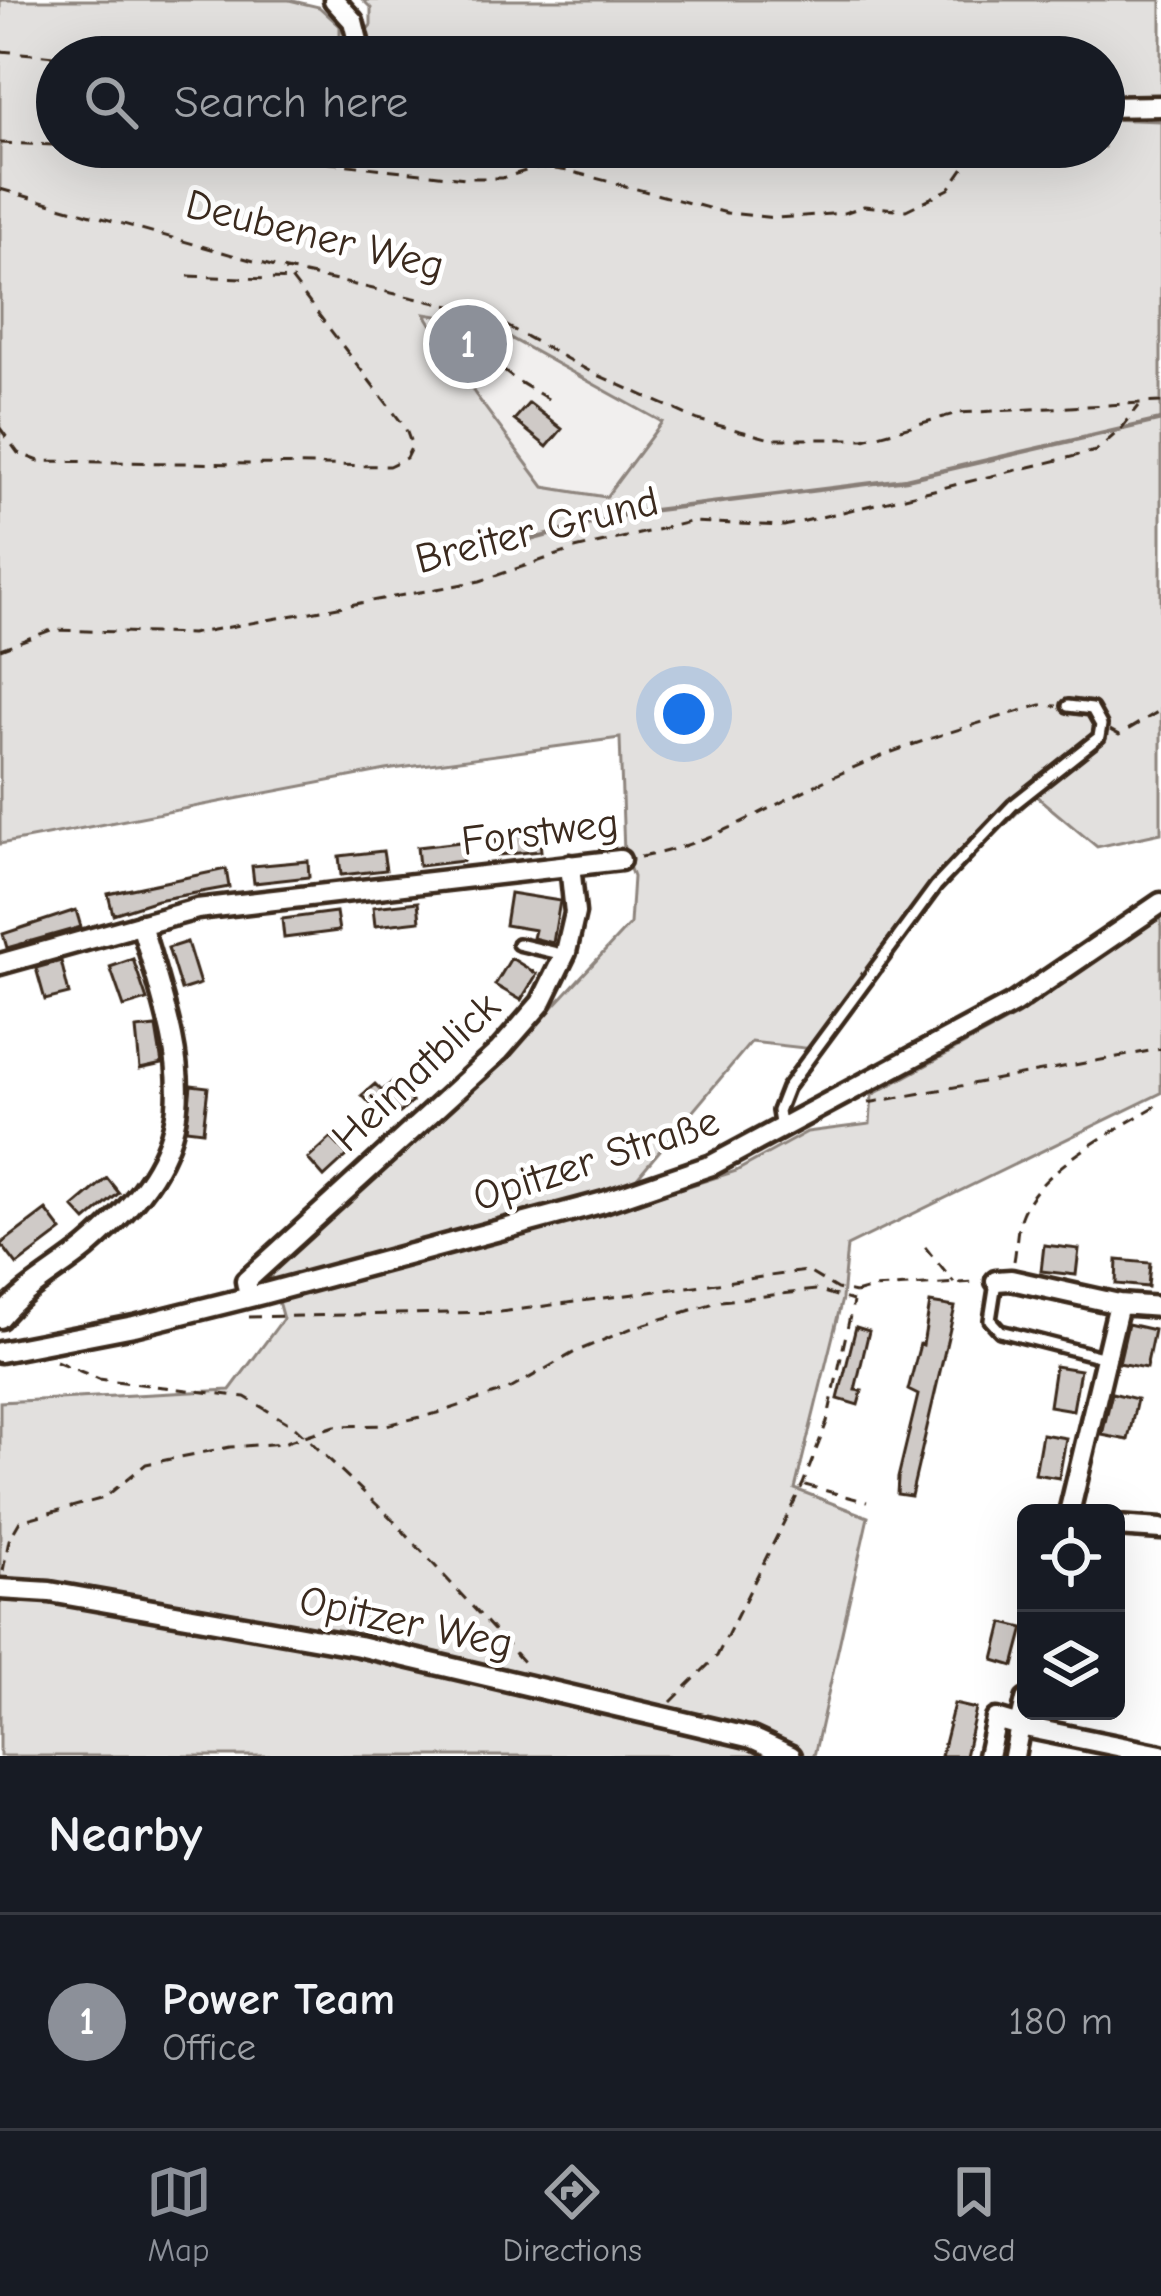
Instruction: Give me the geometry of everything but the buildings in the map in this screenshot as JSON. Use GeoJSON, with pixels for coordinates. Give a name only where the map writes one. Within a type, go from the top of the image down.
{"type":"FeatureCollection","features":[{"type":"Feature","properties":{"kind":"street"},"geometry":{"type":"LineString","coordinates":[[334,0],[353,21],[356,36]]}},
{"type":"Feature","properties":{"kind":"street"},"geometry":{"type":"LineString","coordinates":[[1125,107],[1161,106]]}},
{"type":"Feature","properties":{"kind":"street","name":"Forstweg"},"geometry":{"type":"LineString","coordinates":[[0,964],[141,924],[253,900],[620,860]]}},
{"type":"Feature","properties":{"kind":"street","name":"Heimatblick"},"geometry":{"type":"LineString","coordinates":[[249,1297],[245,1282],[499,1051],[541,1003],[565,955],[575,914],[570,865]]}},
{"type":"Feature","properties":{"kind":"street","name":"Opitzer Straße"},"geometry":{"type":"LineString","coordinates":[[0,1352],[249,1297],[604,1202],[712,1165],[1013,1003],[1161,903]]}},
{"type":"Feature","properties":{"kind":"street"},"geometry":{"type":"LineString","coordinates":[[0,1318],[138,1199],[164,1162],[176,1120],[176,1047],[141,924]]}},
{"type":"Feature","properties":{"kind":"street"},"geometry":{"type":"LineString","coordinates":[[1004,1281],[1119,1304],[1161,1307]]}},
{"type":"Feature","properties":{"kind":"street"},"geometry":{"type":"LineString","coordinates":[[1072,1504],[1119,1304]]}},
{"type":"Feature","properties":{"kind":"street"},"geometry":{"type":"LineString","coordinates":[[1125,1526],[1161,1528]]}},
{"type":"Feature","properties":{"kind":"street","name":"Opitzer Weg"},"geometry":{"type":"LineString","coordinates":[[0,1589],[50,1592],[359,1646],[752,1738],[790,1756]]}},
{"type":"Feature","properties":{"kind":"street"},"geometry":{"type":"LineString","coordinates":[[988,1756],[996,1720],[1161,1755]]}},
{"type":"Feature","properties":{"kind":"street"},"geometry":{"type":"LineString","coordinates":[[1014,1756],[1021,1720]]}},
{"type":"Feature","properties":{"kind":"lane"},"geometry":{"type":"LineString","coordinates":[[781,1131],[778,1111],[787,1088],[935,886],[1013,805],[1094,744],[1101,725],[1092,710],[1068,706]]}},
{"type":"Feature","properties":{"kind":"lane"},"geometry":{"type":"LineString","coordinates":[[518,944],[565,955]]}},
{"type":"Feature","properties":{"kind":"lane"},"geometry":{"type":"LineString","coordinates":[[1004,1281],[990,1320],[1000,1330],[1106,1358]]}},
{"type":"Feature","properties":{"kind":"path"},"geometry":{"type":"LineString","coordinates":[[0,51],[36,54]]}},
{"type":"Feature","properties":{"kind":"path"},"geometry":{"type":"LineString","coordinates":[[0,143],[36,145]]}},
{"type":"Feature","properties":{"kind":"path"},"geometry":{"type":"LineString","coordinates":[[376,168],[502,178],[536,168]]}},
{"type":"Feature","properties":{"kind":"path"},"geometry":{"type":"LineString","coordinates":[[546,168],[727,213],[777,218],[844,213],[864,206],[905,210],[949,189],[963,168]]}},
{"type":"Feature","properties":{"kind":"path","name":"Deubener Weg"},"geometry":{"type":"LineString","coordinates":[[0,189],[282,269],[483,313],[591,372],[698,420],[771,439],[864,439],[958,413],[1161,402]]}},
{"type":"Feature","properties":{"kind":"path"},"geometry":{"type":"LineString","coordinates":[[0,428],[18,453],[39,461],[389,466],[406,458],[412,446],[405,427],[282,269]]}},
{"type":"Feature","properties":{"kind":"path"},"geometry":{"type":"LineString","coordinates":[[188,276],[294,280]]}},
{"type":"Feature","properties":{"kind":"path"},"geometry":{"type":"LineString","coordinates":[[483,313],[480,334],[490,362],[553,402]]}},
{"type":"Feature","properties":{"kind":"path","name":"Breiter Grund"},"geometry":{"type":"LineString","coordinates":[[0,649],[51,630],[191,634],[480,581],[575,549],[690,522],[784,526],[1096,452],[1139,406]]}},
{"type":"Feature","properties":{"kind":"path","name":"Forstweg"},"geometry":{"type":"LineString","coordinates":[[620,860],[703,840],[838,774],[982,722],[1041,705],[1068,706]]}},
{"type":"Feature","properties":{"kind":"path"},"geometry":{"type":"LineString","coordinates":[[1101,725],[1119,735],[1161,710]]}},
{"type":"Feature","properties":{"kind":"path"},"geometry":{"type":"LineString","coordinates":[[860,1104],[1161,1048]]}},
{"type":"Feature","properties":{"kind":"path"},"geometry":{"type":"LineString","coordinates":[[220,1304],[230,1319],[500,1312],[807,1271],[837,1289],[855,1293],[1004,1281],[1022,1215],[1040,1185],[1100,1139],[1161,1103]]}},
{"type":"Feature","properties":{"kind":"path"},"geometry":{"type":"LineString","coordinates":[[925,1247],[954,1283]]}},
{"type":"Feature","properties":{"kind":"path"},"geometry":{"type":"LineString","coordinates":[[0,1579],[9,1540],[20,1521],[104,1498],[146,1464],[204,1451],[283,1443],[335,1426],[386,1424],[438,1413],[510,1389],[574,1352],[632,1328],[721,1301],[816,1290],[854,1301]]}},
{"type":"Feature","properties":{"kind":"path"},"geometry":{"type":"LineString","coordinates":[[659,1715],[717,1657],[803,1484],[827,1422],[855,1293]]}},
{"type":"Feature","properties":{"kind":"path"},"geometry":{"type":"LineString","coordinates":[[41,1345],[57,1363],[99,1379],[245,1397],[303,1434],[423,1551],[546,1690]]}},
{"type":"Feature","properties":{"kind":"path"},"geometry":{"type":"LineString","coordinates":[[803,1484],[868,1502]]}},
{"type":"Feature","properties":{"kind":"shaded area"},"geometry":{"type":"Polygon","coordinates":[[[0,0],[289,0],[319,7],[340,26],[340,36],[36,36],[36,168],[1125,168],[1125,120],[1161,121],[1161,833],[1097,847],[1035,795],[934,896],[822,1050],[751,1042],[609,1211],[736,1171],[807,1132],[870,1124],[872,1095],[1018,1015],[1161,913],[1161,1093],[847,1246],[842,1299],[795,1489],[868,1517],[814,1756],[0,1756],[0,1402],[230,1390],[283,1319],[269,1269],[553,1007],[630,924],[633,877],[624,853],[620,738],[386,770],[0,844],[0,0]],[[425,314],[475,394],[544,487],[606,497],[662,422],[485,324],[425,314]]]}},
{"type":"Feature","properties":{"kind":"shaded area"},"geometry":{"type":"Polygon","coordinates":[[[363,0],[1161,0],[1161,96],[1125,97],[1125,36],[362,36],[371,25],[371,8],[363,0]]]}},
{"type":"Feature","properties":{"kind":"shaded area"},"geometry":{"type":"Polygon","coordinates":[[[424,313],[485,324],[663,422],[606,497],[544,488],[475,394],[424,313]]]}},
{"type":"Feature","properties":{"kind":"waterway"},"geometry":{"type":"LineString","coordinates":[[481,553],[631,513],[906,479],[1161,420]]}},
{"type":"Feature","properties":{"kind":"place","name":"Power Team"},"geometry":{"type":"Point","coordinates":[468,344]}}]}
